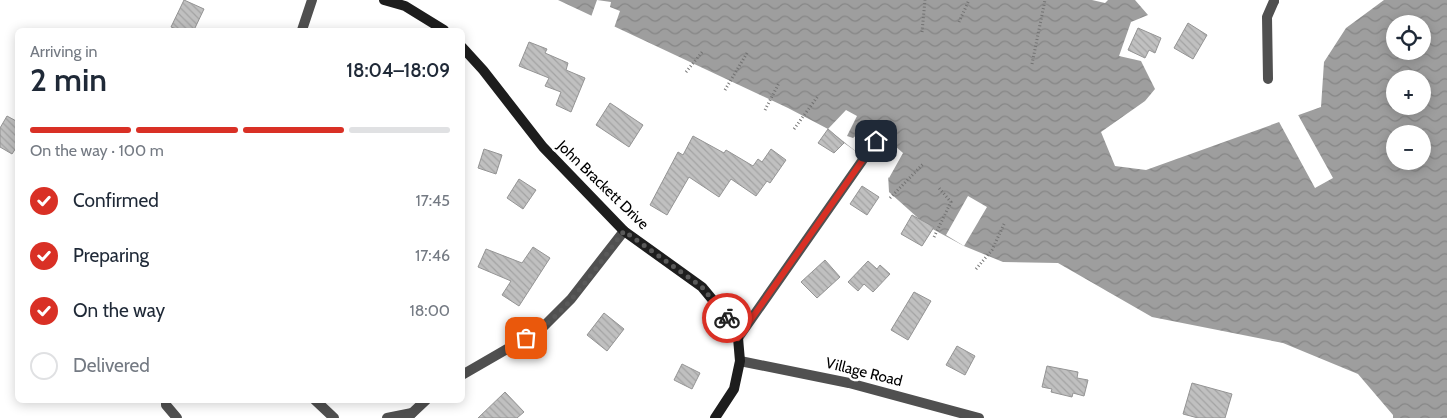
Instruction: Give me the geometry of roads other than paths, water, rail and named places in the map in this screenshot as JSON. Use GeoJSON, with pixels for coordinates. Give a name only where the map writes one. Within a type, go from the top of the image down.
{"type":"FeatureCollection","features":[{"type":"Feature","properties":{"kind":"main road"},"geometry":{"type":"LineString","coordinates":[[384,0],[405,6],[441,28]]}},
{"type":"Feature","properties":{"kind":"main road","name":"John Brackett Drive"},"geometry":{"type":"LineString","coordinates":[[465,50],[483,70],[544,148],[624,231],[702,287],[726,316],[738,338],[740,360],[734,389],[715,418]]}},
{"type":"Feature","properties":{"kind":"street"},"geometry":{"type":"LineString","coordinates":[[303,28],[312,0]]}},
{"type":"Feature","properties":{"kind":"street"},"geometry":{"type":"LineString","coordinates":[[1268,80],[1268,17],[1274,0]]}},
{"type":"Feature","properties":{"kind":"street"},"geometry":{"type":"LineString","coordinates":[[738,338],[876,141]]}},
{"type":"Feature","properties":{"kind":"street"},"geometry":{"type":"LineString","coordinates":[[465,372],[540,330],[571,299],[624,231]]}},
{"type":"Feature","properties":{"kind":"street","name":"Village Road"},"geometry":{"type":"LineString","coordinates":[[740,360],[849,383],[976,418]]}},
{"type":"Feature","properties":{"kind":"street"},"geometry":{"type":"LineString","coordinates":[[166,403],[166,406],[177,418]]}},
{"type":"Feature","properties":{"kind":"street"},"geometry":{"type":"LineString","coordinates":[[318,403],[334,418]]}},
{"type":"Feature","properties":{"kind":"street"},"geometry":{"type":"LineString","coordinates":[[387,418],[409,415],[423,403]]}},
{"type":"Feature","properties":{"kind":"water"},"geometry":{"type":"Polygon","coordinates":[[[558,0],[1092,0],[1105,3],[1108,0],[1135,0],[1148,15],[1131,22],[1119,56],[1141,61],[1155,89],[1145,101],[1101,132],[1115,166],[1146,170],[1321,107],[1324,62],[1346,28],[1384,0],[1447,0],[1447,418],[1393,418],[1393,415],[1358,374],[1283,343],[1152,317],[1058,263],[1003,262],[964,246],[927,226],[889,192],[888,174],[844,143],[828,129],[788,108],[558,0]]]}}]}
